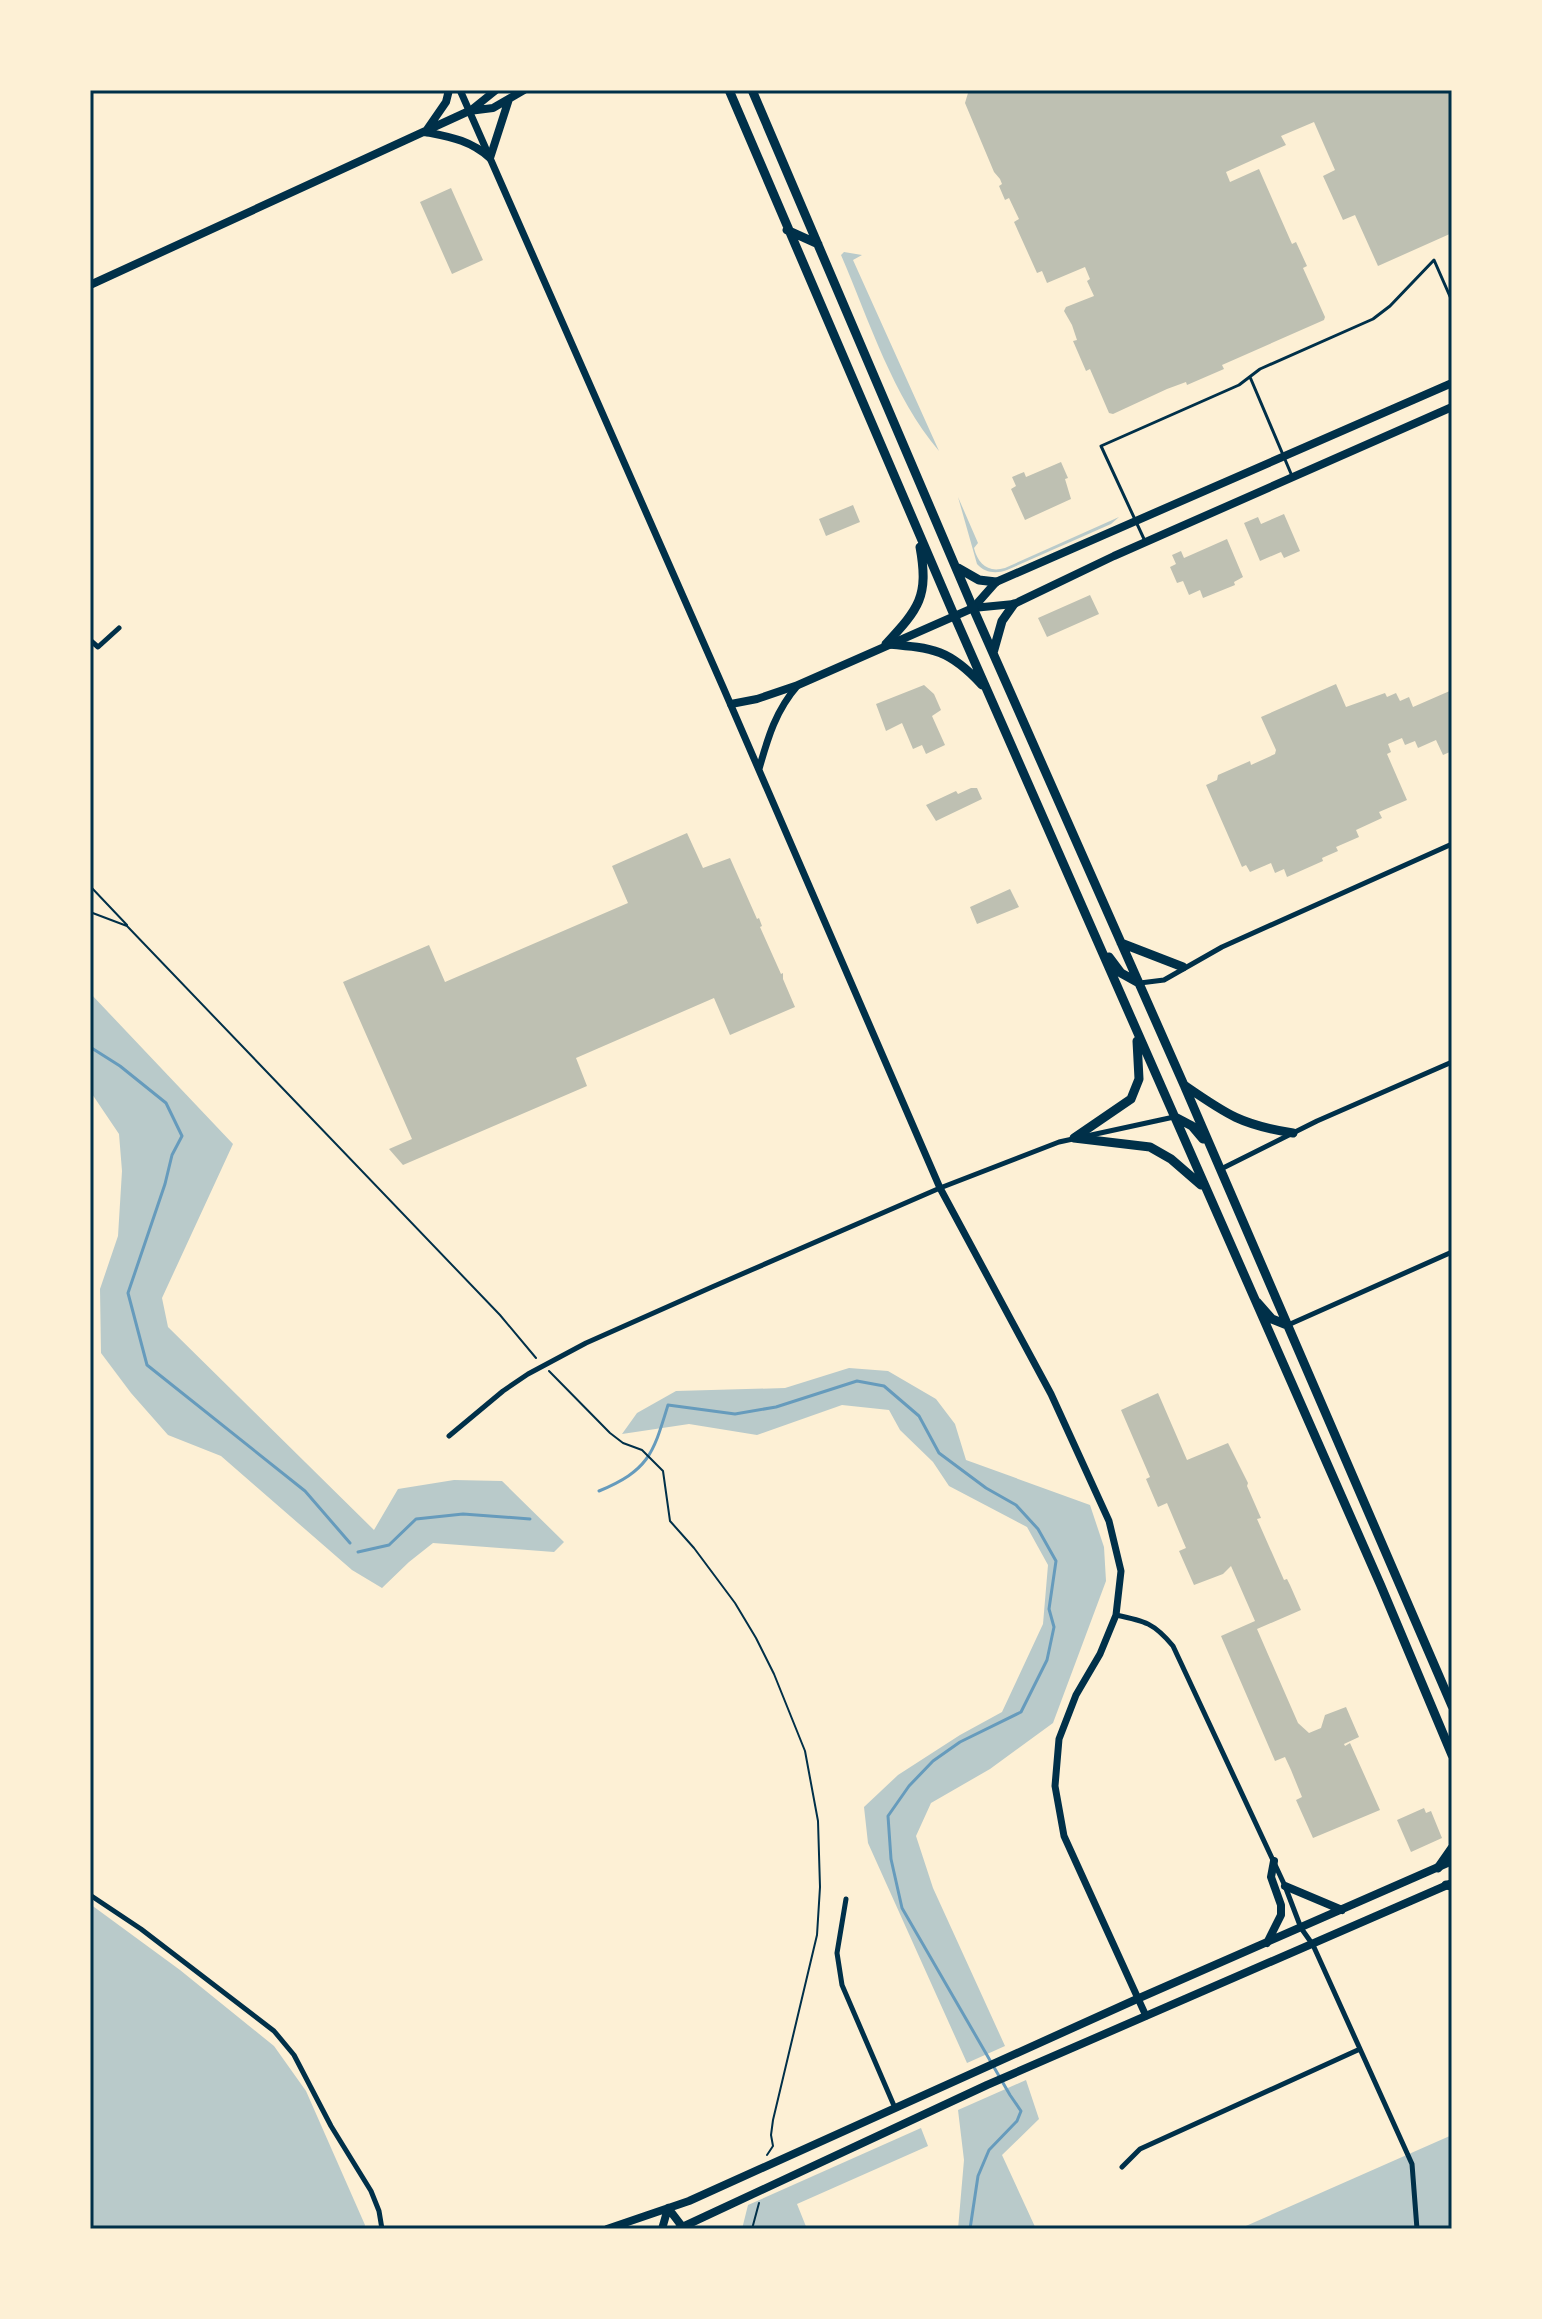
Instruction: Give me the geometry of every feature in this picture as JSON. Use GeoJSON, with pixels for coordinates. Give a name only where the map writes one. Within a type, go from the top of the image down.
{"type":"FeatureCollection","features":[{"type":"Feature","properties":{"kind":"highway"},"geometry":{"type":"LineString","coordinates":[[729,90],[954,615],[1381,1586],[1452,1755]]}},
{"type":"Feature","properties":{"kind":"highway"},"geometry":{"type":"LineString","coordinates":[[752,90],[973,608],[1221,1169],[1452,1706]]}},
{"type":"Feature","properties":{"kind":"highway"},"geometry":{"type":"LineString","coordinates":[[787,230],[818,244]]}},
{"type":"Feature","properties":{"kind":"highway"},"geometry":{"type":"LineString","coordinates":[[886,644],[919,603],[925,576],[917,528]]}},
{"type":"Feature","properties":{"kind":"highway"},"geometry":{"type":"LineString","coordinates":[[958,568],[979,580],[996,582]]}},
{"type":"Feature","properties":{"kind":"highway"},"geometry":{"type":"LineString","coordinates":[[993,653],[1002,621],[1014,604]]}},
{"type":"Feature","properties":{"kind":"highway"},"geometry":{"type":"LineString","coordinates":[[886,644],[940,651],[964,666],[987,690]]}},
{"type":"Feature","properties":{"kind":"highway"},"geometry":{"type":"LineString","coordinates":[[1121,943],[1183,967]]}},
{"type":"Feature","properties":{"kind":"highway"},"geometry":{"type":"LineString","coordinates":[[1099,945],[1121,973],[1139,983]]}},
{"type":"Feature","properties":{"kind":"highway"},"geometry":{"type":"LineString","coordinates":[[1074,1138],[1131,1099],[1139,1079],[1137,1034]]}},
{"type":"Feature","properties":{"kind":"highway"},"geometry":{"type":"LineString","coordinates":[[1184,1085],[1234,1118],[1257,1128],[1293,1133]]}},
{"type":"Feature","properties":{"kind":"highway"},"geometry":{"type":"LineString","coordinates":[[1175,1117],[1192,1126],[1211,1148]]}},
{"type":"Feature","properties":{"kind":"highway"},"geometry":{"type":"LineString","coordinates":[[1074,1138],[1150,1147],[1171,1159],[1205,1189]]}},
{"type":"Feature","properties":{"kind":"highway"},"geometry":{"type":"LineString","coordinates":[[1252,1297],[1272,1319],[1287,1325]]}},
{"type":"Feature","properties":{"kind":"highway"},"geometry":{"type":"LineString","coordinates":[[1438,1868],[1452,1848]]}},
{"type":"Feature","properties":{"kind":"main road"},"geometry":{"type":"LineString","coordinates":[[425,132],[446,102],[449,90]]}},
{"type":"Feature","properties":{"kind":"main road"},"geometry":{"type":"LineString","coordinates":[[90,285],[469,111],[496,90]]}},
{"type":"Feature","properties":{"kind":"main road"},"geometry":{"type":"LineString","coordinates":[[469,111],[493,108],[524,90]]}},
{"type":"Feature","properties":{"kind":"main road"},"geometry":{"type":"LineString","coordinates":[[425,132],[462,139],[490,158],[509,98]]}},
{"type":"Feature","properties":{"kind":"main road"},"geometry":{"type":"LineString","coordinates":[[973,608],[996,582],[1452,383]]}},
{"type":"Feature","properties":{"kind":"main road"},"geometry":{"type":"LineString","coordinates":[[731,704],[798,685],[973,608],[1014,604],[1452,407]]}},
{"type":"Feature","properties":{"kind":"main road"},"geometry":{"type":"LineString","coordinates":[[1267,1944],[1281,1915],[1281,1905],[1271,1877],[1274,1861]]}},
{"type":"Feature","properties":{"kind":"main road"},"geometry":{"type":"LineString","coordinates":[[607,2229],[728,2184],[1452,1861]]}},
{"type":"Feature","properties":{"kind":"main road"},"geometry":{"type":"LineString","coordinates":[[668,2208],[682,2228],[987,2085],[1450,1885]]}},
{"type":"Feature","properties":{"kind":"main road"},"geometry":{"type":"LineString","coordinates":[[1285,1886],[1343,1911]]}},
{"type":"Feature","properties":{"kind":"main road"},"geometry":{"type":"LineString","coordinates":[[662,2229],[668,2208]]}},
{"type":"Feature","properties":{"kind":"street"},"geometry":{"type":"LineString","coordinates":[[460,90],[940,1188],[1051,1394],[1109,1521],[1121,1571],[1116,1615],[1100,1654],[1076,1695],[1059,1739],[1055,1786],[1064,1836],[1146,2016]]}},
{"type":"Feature","properties":{"kind":"street"},"geometry":{"type":"LineString","coordinates":[[90,640],[98,647],[119,628]]}},
{"type":"Feature","properties":{"kind":"street"},"geometry":{"type":"LineString","coordinates":[[759,769],[774,719],[783,702],[798,685]]}},
{"type":"Feature","properties":{"kind":"street"},"geometry":{"type":"LineString","coordinates":[[1139,983],[1164,980],[1222,947],[1452,844]]}},
{"type":"Feature","properties":{"kind":"street"},"geometry":{"type":"LineString","coordinates":[[1221,1169],[1293,1133],[1452,1062]]}},
{"type":"Feature","properties":{"kind":"street"},"geometry":{"type":"LineString","coordinates":[[449,1436],[528,1374],[586,1343],[940,1188],[1074,1138],[1175,1117]]}},
{"type":"Feature","properties":{"kind":"street"},"geometry":{"type":"LineString","coordinates":[[1287,1325],[1452,1252]]}},
{"type":"Feature","properties":{"kind":"street"},"geometry":{"type":"LineString","coordinates":[[1116,1615],[1146,1622],[1159,1629],[1173,1646],[1412,2164],[1417,2228]]}},
{"type":"Feature","properties":{"kind":"street"},"geometry":{"type":"LineString","coordinates":[[90,1895],[141,1929],[274,2031],[294,2055],[331,2126],[371,2191],[382,2229]]}},
{"type":"Feature","properties":{"kind":"street"},"geometry":{"type":"LineString","coordinates":[[846,1899],[837,1953],[842,1985],[895,2109]]}},
{"type":"Feature","properties":{"kind":"street"},"geometry":{"type":"LineString","coordinates":[[1122,2167],[1140,2149],[1360,2049]]}},
{"type":"Feature","properties":{"kind":"lane"},"geometry":{"type":"LineString","coordinates":[[1146,542],[1101,446],[1239,385],[1260,369],[1382,313],[1434,260],[1452,301]]}},
{"type":"Feature","properties":{"kind":"lane"},"geometry":{"type":"LineString","coordinates":[[1250,377],[1292,477]]}},
{"type":"Feature","properties":{"kind":"path"},"geometry":{"type":"LineString","coordinates":[[90,886],[500,1315],[537,1360]]}},
{"type":"Feature","properties":{"kind":"path"},"geometry":{"type":"LineString","coordinates":[[90,912],[127,926]]}},
{"type":"Feature","properties":{"kind":"path"},"geometry":{"type":"LineString","coordinates":[[551,1374],[610,1433],[623,1443],[642,1450],[663,1471],[670,1521],[735,1603],[774,1674],[805,1751],[818,1821],[820,1887],[817,1935],[773,2120],[773,2146],[766,2156]]}},
{"type":"Feature","properties":{"kind":"path"},"geometry":{"type":"LineString","coordinates":[[752,2229],[762,2190]]}},
{"type":"Feature","properties":{"kind":"shaded area"},"geometry":{"type":"Polygon","coordinates":[[[844,252],[862,255],[853,260],[939,451],[908,407],[895,382],[841,255],[844,252]]]}},
{"type":"Feature","properties":{"kind":"shaded area"},"geometry":{"type":"Polygon","coordinates":[[[958,497],[978,543],[974,548],[978,559],[994,569],[1005,568],[1119,517],[1111,524],[1007,570],[991,572],[977,564],[958,497]]]}},
{"type":"Feature","properties":{"kind":"shaded area"},"geometry":{"type":"Polygon","coordinates":[[[90,993],[233,1144],[162,1298],[168,1327],[374,1530],[398,1489],[454,1480],[502,1481],[564,1542],[554,1552],[433,1543],[382,1588],[352,1570],[221,1456],[168,1435],[131,1393],[101,1353],[100,1289],[118,1236],[122,1171],[119,1134],[90,1091],[90,993]]]}},
{"type":"Feature","properties":{"kind":"shaded area"},"geometry":{"type":"Polygon","coordinates":[[[849,1368],[888,1371],[936,1399],[955,1424],[966,1460],[1090,1505],[1104,1547],[1106,1581],[1053,1723],[990,1769],[931,1803],[916,1836],[933,1888],[1005,2046],[967,2063],[868,1843],[864,1807],[898,1775],[1002,1712],[1043,1624],[1048,1565],[1027,1527],[949,1486],[933,1462],[900,1430],[889,1410],[842,1405],[757,1435],[689,1424],[622,1434],[637,1413],[676,1391],[785,1388],[849,1368]]]}},
{"type":"Feature","properties":{"kind":"shaded area"},"geometry":{"type":"Polygon","coordinates":[[[90,1904],[180,1970],[274,2046],[306,2091],[365,2225],[364,2229],[90,2229],[90,1904]]]}},
{"type":"Feature","properties":{"kind":"shaded area"},"geometry":{"type":"Polygon","coordinates":[[[1026,2080],[1039,2119],[1002,2155],[1036,2229],[958,2229],[964,2160],[958,2110],[1026,2080]]]}},
{"type":"Feature","properties":{"kind":"shaded area"},"geometry":{"type":"Polygon","coordinates":[[[921,2128],[928,2146],[797,2204],[807,2229],[742,2229],[748,2205],[921,2128]]]}},
{"type":"Feature","properties":{"kind":"shaded area"},"geometry":{"type":"Polygon","coordinates":[[[1452,2135],[1452,2229],[1239,2229],[1452,2135]]]}},
{"type":"Feature","properties":{"kind":"building"},"geometry":{"type":"Polygon","coordinates":[[[962,90],[1452,90],[1452,233],[1378,266],[1355,215],[1343,220],[1323,176],[1335,170],[1314,122],[1281,136],[1286,145],[1226,172],[1230,182],[1259,169],[1292,244],[1296,242],[1307,266],[1303,268],[1324,320],[1222,365],[1224,369],[1109,413],[1090,369],[1086,371],[1073,341],[1077,340],[1072,325],[1064,311],[1066,307],[1094,296],[1085,267],[1047,283],[1042,271],[1037,273],[1014,222],[1019,219],[1009,198],[1005,200],[999,186],[1002,184],[1000,179],[994,172],[965,103],[968,93],[962,90]]]}},
{"type":"Feature","properties":{"kind":"building"},"geometry":{"type":"Polygon","coordinates":[[[451,188],[483,260],[452,274],[420,202],[451,188]]]}},
{"type":"Feature","properties":{"kind":"building"},"geometry":{"type":"Polygon","coordinates":[[[1061,462],[1068,478],[1065,479],[1071,499],[1025,520],[1011,489],[1016,486],[1012,477],[1024,472],[1026,477],[1061,462]]]}},
{"type":"Feature","properties":{"kind":"building"},"geometry":{"type":"Polygon","coordinates":[[[853,505],[860,522],[826,536],[819,519],[853,505]]]}},
{"type":"Feature","properties":{"kind":"building"},"geometry":{"type":"Polygon","coordinates":[[[1284,514],[1300,551],[1284,558],[1281,552],[1260,561],[1244,523],[1258,517],[1261,524],[1284,514]]]}},
{"type":"Feature","properties":{"kind":"building"},"geometry":{"type":"Polygon","coordinates":[[[1227,539],[1243,577],[1234,582],[1235,585],[1203,598],[1200,590],[1189,595],[1183,581],[1177,583],[1170,567],[1176,564],[1172,555],[1181,551],[1184,558],[1227,539]]]}},
{"type":"Feature","properties":{"kind":"building"},"geometry":{"type":"Polygon","coordinates":[[[1090,595],[1099,614],[1047,637],[1038,618],[1090,595]]]}},
{"type":"Feature","properties":{"kind":"building"},"geometry":{"type":"Polygon","coordinates":[[[1336,684],[1346,707],[1385,693],[1387,697],[1396,693],[1400,701],[1409,697],[1413,707],[1452,690],[1452,751],[1443,755],[1436,740],[1418,748],[1415,741],[1405,745],[1402,738],[1388,744],[1391,752],[1387,754],[1407,800],[1379,812],[1382,818],[1356,830],[1359,837],[1336,847],[1338,851],[1322,858],[1323,861],[1287,877],[1284,869],[1275,873],[1271,863],[1250,872],[1246,865],[1242,867],[1206,785],[1217,780],[1218,775],[1275,754],[1261,717],[1336,684]]]}},
{"type":"Feature","properties":{"kind":"building"},"geometry":{"type":"Polygon","coordinates":[[[924,685],[934,694],[941,710],[932,716],[945,745],[926,754],[922,745],[913,749],[902,723],[886,731],[876,704],[924,685]]]}},
{"type":"Feature","properties":{"kind":"building"},"geometry":{"type":"Polygon","coordinates":[[[977,788],[982,799],[936,821],[926,805],[956,791],[958,794],[977,788]]]}},
{"type":"Feature","properties":{"kind":"building"},"geometry":{"type":"Polygon","coordinates":[[[687,833],[703,868],[730,858],[783,973],[795,1007],[730,1035],[714,998],[576,1058],[587,1086],[403,1165],[389,1149],[412,1139],[343,982],[429,945],[445,982],[628,903],[612,866],[687,833]]]}},
{"type":"Feature","properties":{"kind":"building"},"geometry":{"type":"Polygon","coordinates":[[[1010,889],[1019,907],[977,924],[970,907],[1010,889]]]}},
{"type":"Feature","properties":{"kind":"building"},"geometry":{"type":"Polygon","coordinates":[[[1158,1393],[1187,1460],[1228,1443],[1248,1483],[1261,1518],[1257,1519],[1301,1610],[1257,1629],[1298,1723],[1309,1733],[1321,1728],[1325,1715],[1346,1707],[1359,1737],[1344,1744],[1350,1743],[1380,1810],[1313,1838],[1296,1800],[1302,1797],[1291,1770],[1285,1757],[1275,1761],[1221,1636],[1255,1621],[1231,1566],[1223,1574],[1194,1585],[1179,1551],[1186,1548],[1167,1503],[1158,1507],[1146,1479],[1150,1477],[1121,1410],[1158,1393]]]}},
{"type":"Feature","properties":{"kind":"building"},"geometry":{"type":"Polygon","coordinates":[[[1424,1808],[1426,1813],[1431,1811],[1442,1838],[1411,1852],[1397,1820],[1424,1808]]]}},
{"type":"Feature","properties":{"kind":"waterway"},"geometry":{"type":"LineString","coordinates":[[90,1047],[120,1066],[166,1103],[182,1136],[172,1155],[128,1293],[147,1365],[305,1491],[350,1543]]}},
{"type":"Feature","properties":{"kind":"waterway"},"geometry":{"type":"LineString","coordinates":[[599,1491],[629,1476],[647,1458],[668,1405],[735,1414],[776,1407],[857,1381],[884,1386],[919,1416],[939,1453],[986,1488],[1016,1505],[1038,1529],[1056,1561],[1049,1609],[1054,1627],[1047,1660],[1021,1712],[960,1742],[933,1761],[909,1786],[888,1816],[891,1859],[902,1908],[1021,2111],[1017,2121],[989,2150],[978,2176],[970,2229]]}},
{"type":"Feature","properties":{"kind":"waterway"},"geometry":{"type":"LineString","coordinates":[[358,1552],[389,1545],[416,1519],[463,1514],[530,1519]]}}]}
